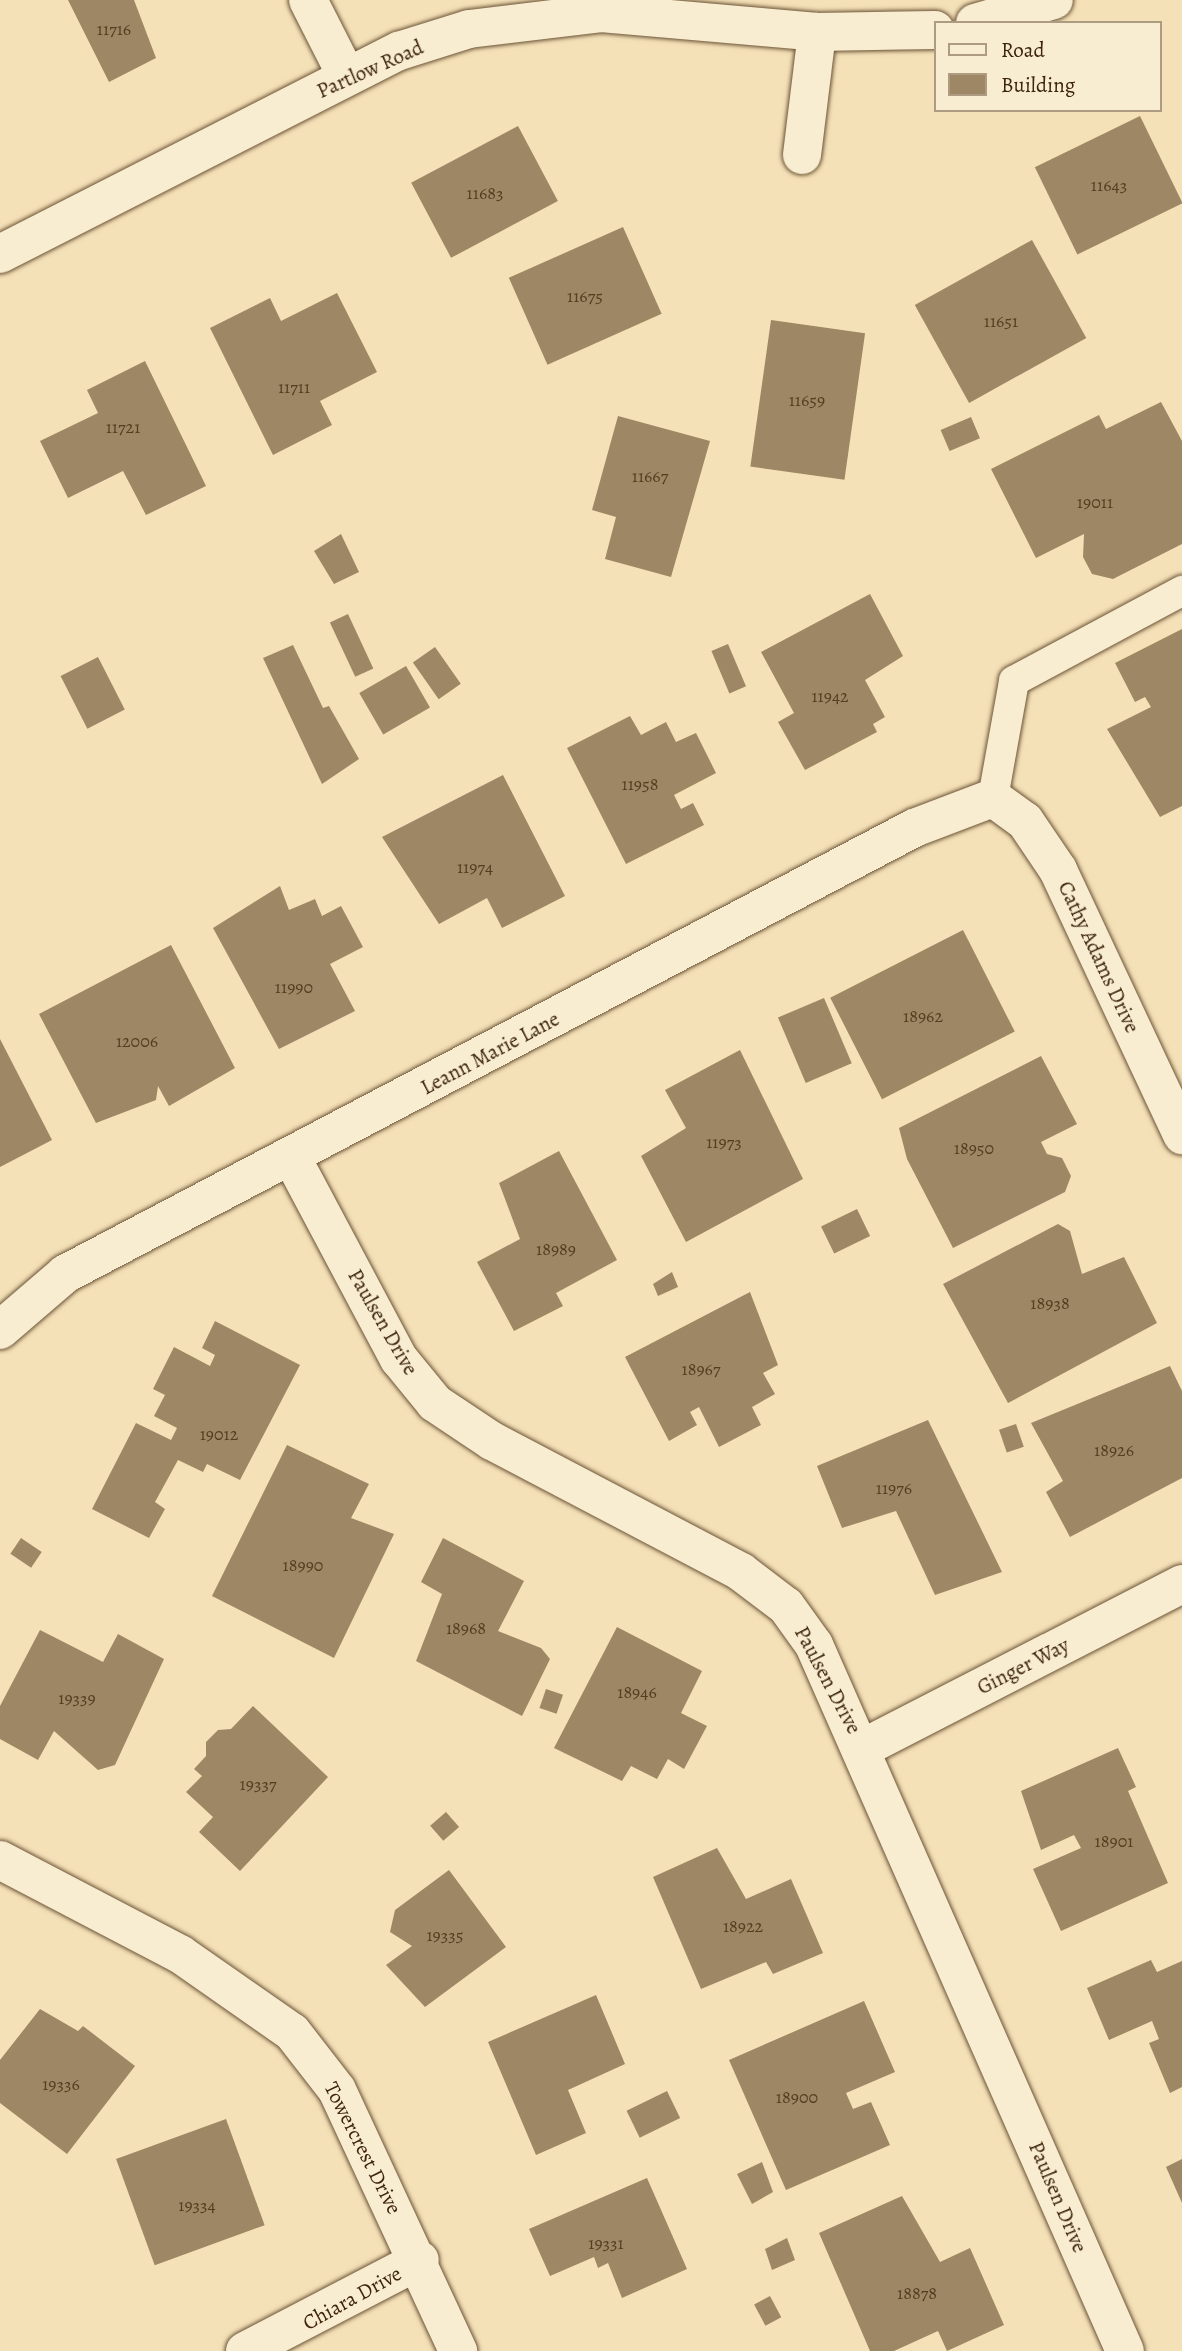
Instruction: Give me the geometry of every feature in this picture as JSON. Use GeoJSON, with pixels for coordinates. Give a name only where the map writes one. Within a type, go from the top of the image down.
{"type":"FeatureCollection","features":[{"type":"Feature","properties":{"kind":"street"},"geometry":{"type":"LineString","coordinates":[[308,0],[347,77]]}},
{"type":"Feature","properties":{"kind":"street"},"geometry":{"type":"LineString","coordinates":[[982,21],[1054,0]]}},
{"type":"Feature","properties":{"kind":"street","name":"Partlow Road"},"geometry":{"type":"LineString","coordinates":[[0,254],[399,51],[469,29],[550,16],[672,16],[817,32],[934,30]]}},
{"type":"Feature","properties":{"kind":"street"},"geometry":{"type":"LineString","coordinates":[[803,155],[817,32]]}},
{"type":"Feature","properties":{"kind":"street","name":"Cathy Adams Drive"},"geometry":{"type":"LineString","coordinates":[[993,798],[1025,821],[1058,870],[1182,1135]]}},
{"type":"Feature","properties":{"kind":"street","name":"Leann Marie Lane"},"geometry":{"type":"LineString","coordinates":[[0,1330],[65,1274],[292,1158],[914,828],[993,798]]}},
{"type":"Feature","properties":{"kind":"street","name":"Paulsen Drive"},"geometry":{"type":"LineString","coordinates":[[292,1158],[399,1359],[435,1403],[492,1441],[741,1572],[786,1606],[814,1645],[863,1748],[1125,2351]]}},
{"type":"Feature","properties":{"kind":"street","name":"Ginger Way"},"geometry":{"type":"LineString","coordinates":[[863,1748],[1182,1584]]}},
{"type":"Feature","properties":{"kind":"street","name":"Towercrest Drive"},"geometry":{"type":"LineString","coordinates":[[0,1860],[180,1954],[292,2032],[337,2090],[420,2260],[458,2351]]}},
{"type":"Feature","properties":{"kind":"street","name":"Chiara Drive"},"geometry":{"type":"LineString","coordinates":[[245,2351],[420,2260]]}},
{"type":"Feature","properties":{"kind":"lane"},"geometry":{"type":"LineString","coordinates":[[993,798],[1014,681],[1182,591]]}},
{"type":"Feature","properties":{"kind":"building"},"geometry":{"type":"Polygon","coordinates":[[[68,0],[134,0],[156,58],[109,82],[68,0]]]}},
{"type":"Feature","properties":{"kind":"building"},"geometry":{"type":"Polygon","coordinates":[[[1140,116],[1182,203],[1077,254],[1035,167],[1140,116]]]}},
{"type":"Feature","properties":{"kind":"building"},"geometry":{"type":"Polygon","coordinates":[[[518,126],[558,201],[451,258],[411,183],[518,126]]]}},
{"type":"Feature","properties":{"kind":"building"},"geometry":{"type":"Polygon","coordinates":[[[623,227],[662,314],[547,365],[509,278],[623,227]]]}},
{"type":"Feature","properties":{"kind":"building"},"geometry":{"type":"Polygon","coordinates":[[[1032,240],[1086,338],[969,403],[915,305],[1032,240]]]}},
{"type":"Feature","properties":{"kind":"building"},"geometry":{"type":"Polygon","coordinates":[[[337,293],[377,372],[320,401],[332,425],[273,455],[210,328],[270,298],[281,321],[337,293]]]}},
{"type":"Feature","properties":{"kind":"building"},"geometry":{"type":"Polygon","coordinates":[[[771,320],[865,333],[844,480],[750,467],[771,320]]]}},
{"type":"Feature","properties":{"kind":"building"},"geometry":{"type":"Polygon","coordinates":[[[145,361],[206,486],[146,515],[123,471],[68,498],[40,441],[98,413],[87,390],[145,361]]]}},
{"type":"Feature","properties":{"kind":"building"},"geometry":{"type":"Polygon","coordinates":[[[1161,402],[1182,441],[1182,544],[1113,579],[1092,574],[1083,557],[1084,534],[1036,558],[991,469],[1099,415],[1106,429],[1161,402]]]}},
{"type":"Feature","properties":{"kind":"building"},"geometry":{"type":"Polygon","coordinates":[[[618,416],[710,441],[671,577],[605,559],[616,517],[592,510],[618,416]]]}},
{"type":"Feature","properties":{"kind":"building"},"geometry":{"type":"Polygon","coordinates":[[[971,417],[980,438],[950,451],[941,430],[971,417]]]}},
{"type":"Feature","properties":{"kind":"building"},"geometry":{"type":"Polygon","coordinates":[[[341,534],[359,572],[334,584],[314,551],[341,534]]]}},
{"type":"Feature","properties":{"kind":"building"},"geometry":{"type":"Polygon","coordinates":[[[870,594],[903,656],[865,680],[885,717],[873,724],[877,732],[805,770],[778,722],[794,713],[761,652],[870,594]]]}},
{"type":"Feature","properties":{"kind":"building"},"geometry":{"type":"Polygon","coordinates":[[[348,614],[373,668],[355,677],[330,622],[348,614]]]}},
{"type":"Feature","properties":{"kind":"building"},"geometry":{"type":"Polygon","coordinates":[[[1182,629],[1182,806],[1160,817],[1107,729],[1151,707],[1145,697],[1135,702],[1115,663],[1182,629]]]}},
{"type":"Feature","properties":{"kind":"building"},"geometry":{"type":"Polygon","coordinates":[[[728,644],[746,686],[729,693],[711,651],[728,644]]]}},
{"type":"Feature","properties":{"kind":"building"},"geometry":{"type":"Polygon","coordinates":[[[293,645],[323,708],[329,706],[359,759],[322,784],[263,658],[293,645]]]}},
{"type":"Feature","properties":{"kind":"building"},"geometry":{"type":"Polygon","coordinates":[[[435,647],[461,684],[439,699],[413,662],[435,647]]]}},
{"type":"Feature","properties":{"kind":"building"},"geometry":{"type":"Polygon","coordinates":[[[98,657],[125,710],[87,729],[61,676],[98,657]]]}},
{"type":"Feature","properties":{"kind":"building"},"geometry":{"type":"Polygon","coordinates":[[[406,666],[430,708],[383,735],[359,693],[406,666]]]}},
{"type":"Feature","properties":{"kind":"building"},"geometry":{"type":"Polygon","coordinates":[[[630,716],[641,735],[666,722],[676,742],[696,733],[716,773],[674,795],[681,809],[693,803],[704,825],[626,864],[567,748],[630,716]]]}},
{"type":"Feature","properties":{"kind":"building"},"geometry":{"type":"Polygon","coordinates":[[[503,775],[565,896],[502,928],[487,898],[439,924],[382,837],[503,775]]]}},
{"type":"Feature","properties":{"kind":"building"},"geometry":{"type":"Polygon","coordinates":[[[280,886],[289,910],[315,899],[322,916],[341,906],[363,947],[330,964],[355,1011],[279,1049],[213,928],[280,886]]]}},
{"type":"Feature","properties":{"kind":"building"},"geometry":{"type":"Polygon","coordinates":[[[963,930],[1015,1032],[882,1099],[830,998],[963,930]]]}},
{"type":"Feature","properties":{"kind":"building"},"geometry":{"type":"Polygon","coordinates":[[[171,945],[235,1068],[169,1106],[158,1086],[156,1100],[96,1123],[39,1014],[171,945]]]}},
{"type":"Feature","properties":{"kind":"building"},"geometry":{"type":"Polygon","coordinates":[[[824,998],[852,1063],[806,1083],[778,1018],[824,998]]]}},
{"type":"Feature","properties":{"kind":"building"},"geometry":{"type":"Polygon","coordinates":[[[0,1039],[52,1140],[0,1167],[0,1039]]]}},
{"type":"Feature","properties":{"kind":"building"},"geometry":{"type":"Polygon","coordinates":[[[740,1050],[803,1179],[686,1242],[641,1156],[686,1128],[665,1090],[740,1050]]]}},
{"type":"Feature","properties":{"kind":"building"},"geometry":{"type":"Polygon","coordinates":[[[1041,1056],[1077,1124],[1041,1142],[1047,1154],[1062,1158],[1071,1176],[1065,1192],[953,1248],[907,1159],[899,1128],[1041,1056]]]}},
{"type":"Feature","properties":{"kind":"building"},"geometry":{"type":"Polygon","coordinates":[[[559,1151],[617,1260],[556,1293],[563,1306],[514,1331],[477,1262],[520,1239],[499,1183],[559,1151]]]}},
{"type":"Feature","properties":{"kind":"building"},"geometry":{"type":"Polygon","coordinates":[[[857,1209],[870,1236],[834,1253],[821,1227],[857,1209]]]}},
{"type":"Feature","properties":{"kind":"building"},"geometry":{"type":"Polygon","coordinates":[[[1058,1224],[1070,1231],[1082,1274],[1124,1257],[1157,1323],[1008,1403],[943,1284],[1058,1224]]]}},
{"type":"Feature","properties":{"kind":"building"},"geometry":{"type":"Polygon","coordinates":[[[672,1272],[678,1287],[658,1296],[653,1284],[672,1272]]]}},
{"type":"Feature","properties":{"kind":"building"},"geometry":{"type":"Polygon","coordinates":[[[750,1292],[778,1365],[763,1373],[775,1394],[752,1407],[761,1425],[719,1447],[699,1407],[690,1412],[697,1425],[669,1441],[625,1357],[750,1292]]]}},
{"type":"Feature","properties":{"kind":"building"},"geometry":{"type":"Polygon","coordinates":[[[215,1321],[300,1365],[240,1480],[207,1464],[203,1472],[178,1460],[155,1502],[165,1509],[149,1538],[92,1509],[136,1423],[171,1440],[177,1428],[154,1416],[165,1395],[153,1389],[174,1347],[210,1366],[215,1355],[202,1348],[215,1321]]]}},
{"type":"Feature","properties":{"kind":"building"},"geometry":{"type":"Polygon","coordinates":[[[1170,1366],[1182,1391],[1182,1478],[1070,1537],[1046,1492],[1063,1481],[1031,1423],[1170,1366]]]}},
{"type":"Feature","properties":{"kind":"building"},"geometry":{"type":"Polygon","coordinates":[[[928,1420],[1002,1572],[935,1595],[896,1511],[842,1528],[817,1466],[928,1420]]]}},
{"type":"Feature","properties":{"kind":"building"},"geometry":{"type":"Polygon","coordinates":[[[1016,1424],[1024,1447],[1007,1453],[999,1430],[1016,1424]]]}},
{"type":"Feature","properties":{"kind":"building"},"geometry":{"type":"Polygon","coordinates":[[[287,1445],[369,1484],[351,1518],[394,1534],[334,1658],[212,1596],[287,1445]]]}},
{"type":"Feature","properties":{"kind":"building"},"geometry":{"type":"Polygon","coordinates":[[[21,1538],[42,1552],[31,1568],[10,1554],[21,1538]]]}},
{"type":"Feature","properties":{"kind":"building"},"geometry":{"type":"Polygon","coordinates":[[[443,1538],[524,1581],[498,1631],[541,1648],[550,1659],[522,1716],[416,1661],[442,1594],[421,1582],[443,1538]]]}},
{"type":"Feature","properties":{"kind":"building"},"geometry":{"type":"Polygon","coordinates":[[[617,1627],[702,1671],[681,1713],[707,1726],[684,1769],[668,1759],[657,1779],[631,1766],[622,1781],[554,1748],[617,1627]]]}},
{"type":"Feature","properties":{"kind":"building"},"geometry":{"type":"Polygon","coordinates":[[[40,1630],[103,1662],[118,1634],[164,1659],[115,1765],[98,1770],[54,1731],[38,1760],[0,1739],[0,1706],[40,1630]]]}},
{"type":"Feature","properties":{"kind":"building"},"geometry":{"type":"Polygon","coordinates":[[[546,1689],[563,1695],[557,1714],[539,1708],[546,1689]]]}},
{"type":"Feature","properties":{"kind":"building"},"geometry":{"type":"Polygon","coordinates":[[[253,1706],[328,1777],[240,1871],[199,1832],[213,1817],[186,1792],[202,1776],[194,1769],[206,1756],[206,1742],[218,1730],[231,1729],[253,1706]]]}},
{"type":"Feature","properties":{"kind":"building"},"geometry":{"type":"Polygon","coordinates":[[[1118,1748],[1136,1787],[1128,1791],[1168,1883],[1061,1931],[1033,1869],[1081,1848],[1074,1835],[1041,1850],[1021,1791],[1118,1748]]]}},
{"type":"Feature","properties":{"kind":"building"},"geometry":{"type":"Polygon","coordinates":[[[446,1812],[459,1827],[443,1841],[430,1826],[446,1812]]]}},
{"type":"Feature","properties":{"kind":"building"},"geometry":{"type":"Polygon","coordinates":[[[717,1848],[746,1899],[791,1879],[823,1953],[773,1974],[766,1962],[701,1989],[653,1877],[717,1848]]]}},
{"type":"Feature","properties":{"kind":"building"},"geometry":{"type":"Polygon","coordinates":[[[449,1870],[506,1947],[425,2007],[386,1965],[412,1946],[390,1932],[395,1910],[449,1870]]]}},
{"type":"Feature","properties":{"kind":"building"},"geometry":{"type":"Polygon","coordinates":[[[1151,1960],[1157,1972],[1182,1961],[1182,2087],[1170,2093],[1149,2043],[1159,2039],[1152,2021],[1109,2040],[1087,1988],[1151,1960]]]}},
{"type":"Feature","properties":{"kind":"building"},"geometry":{"type":"Polygon","coordinates":[[[596,1995],[625,2064],[568,2090],[586,2133],[536,2155],[488,2042],[596,1995]]]}},
{"type":"Feature","properties":{"kind":"building"},"geometry":{"type":"Polygon","coordinates":[[[864,2001],[895,2072],[846,2093],[853,2109],[871,2102],[890,2145],[786,2190],[729,2060],[864,2001]]]}},
{"type":"Feature","properties":{"kind":"building"},"geometry":{"type":"Polygon","coordinates":[[[40,2009],[78,2031],[83,2026],[135,2066],[67,2154],[0,2103],[0,2060],[40,2009]]]}},
{"type":"Feature","properties":{"kind":"building"},"geometry":{"type":"Polygon","coordinates":[[[667,2091],[680,2118],[640,2138],[627,2111],[667,2091]]]}},
{"type":"Feature","properties":{"kind":"building"},"geometry":{"type":"Polygon","coordinates":[[[226,2119],[265,2225],[155,2265],[116,2159],[226,2119]]]}},
{"type":"Feature","properties":{"kind":"building"},"geometry":{"type":"Polygon","coordinates":[[[1182,2159],[1182,2203],[1166,2167],[1182,2159]]]}},
{"type":"Feature","properties":{"kind":"building"},"geometry":{"type":"Polygon","coordinates":[[[762,2162],[773,2192],[752,2204],[737,2174],[762,2162]]]}},
{"type":"Feature","properties":{"kind":"building"},"geometry":{"type":"Polygon","coordinates":[[[647,2178],[687,2269],[622,2298],[608,2263],[598,2268],[594,2257],[550,2276],[529,2229],[647,2178]]]}},
{"type":"Feature","properties":{"kind":"building"},"geometry":{"type":"Polygon","coordinates":[[[902,2196],[940,2262],[970,2248],[1004,2325],[947,2351],[938,2331],[894,2351],[870,2351],[819,2233],[902,2196]]]}},
{"type":"Feature","properties":{"kind":"building"},"geometry":{"type":"Polygon","coordinates":[[[787,2238],[795,2260],[772,2270],[765,2249],[787,2238]]]}},
{"type":"Feature","properties":{"kind":"building"},"geometry":{"type":"Polygon","coordinates":[[[770,2296],[781,2317],[765,2326],[754,2304],[770,2296]]]}}]}
